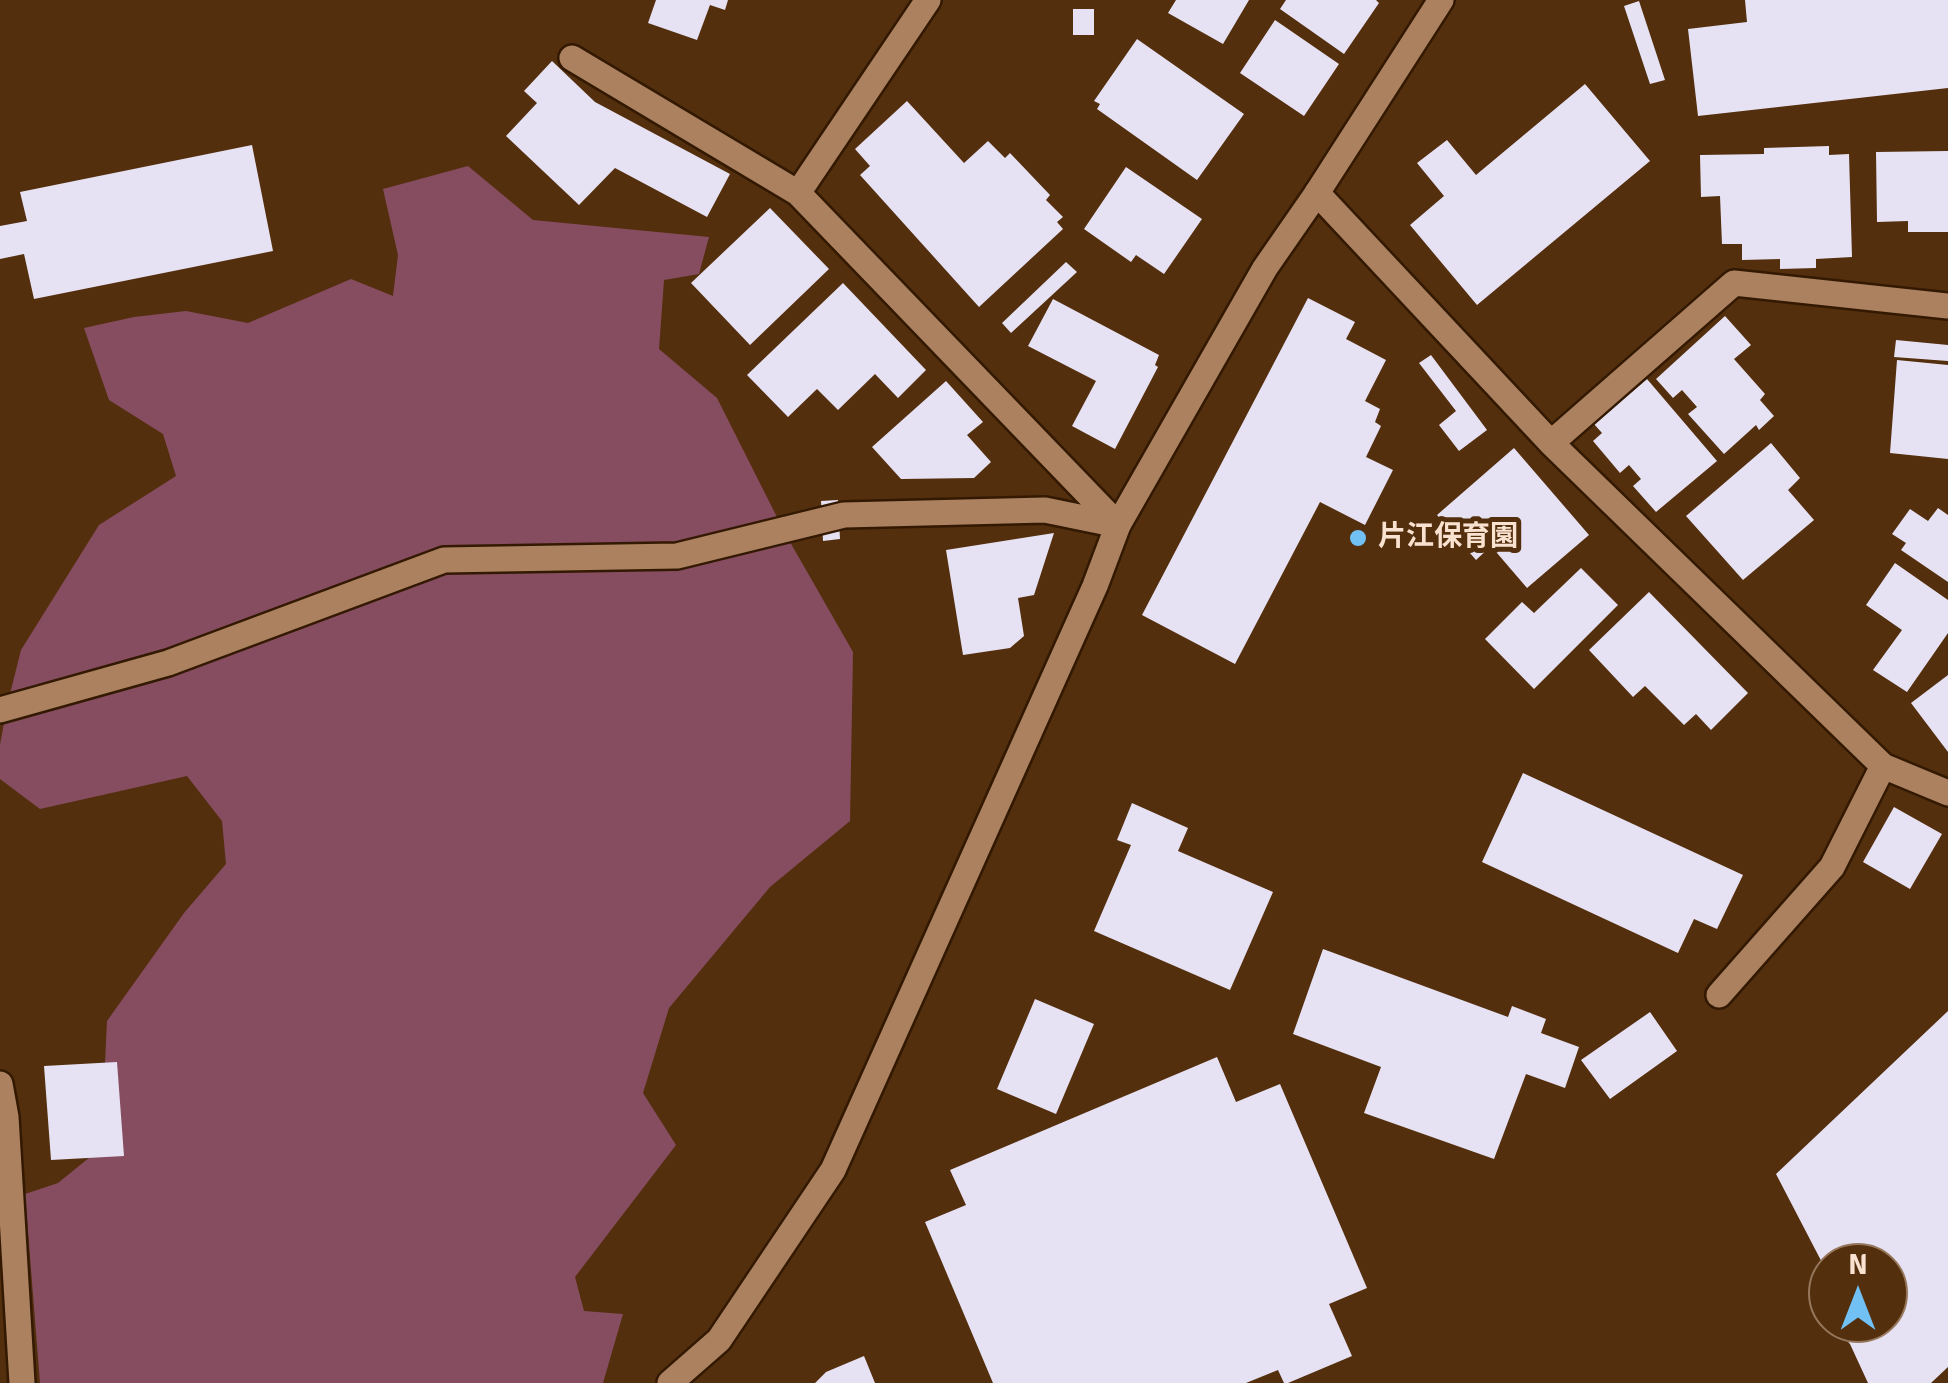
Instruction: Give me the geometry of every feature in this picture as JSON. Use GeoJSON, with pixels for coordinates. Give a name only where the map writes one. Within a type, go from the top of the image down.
{"type":"FeatureCollection","features":[{"type":"Feature","properties":{"kind":"street"},"geometry":{"type":"LineString","coordinates":[[798,193],[928,0]]}},
{"type":"Feature","properties":{"kind":"street"},"geometry":{"type":"LineString","coordinates":[[670,1383],[719,1340],[833,1170],[1095,586],[1118,525],[1264,268],[1441,0]]}},
{"type":"Feature","properties":{"kind":"street"},"geometry":{"type":"LineString","coordinates":[[572,58],[798,193],[1118,525]]}},
{"type":"Feature","properties":{"kind":"street"},"geometry":{"type":"LineString","coordinates":[[1317,193],[1551,443],[1883,766],[1948,792]]}},
{"type":"Feature","properties":{"kind":"street"},"geometry":{"type":"LineString","coordinates":[[1551,443],[1734,284],[1948,306]]}},
{"type":"Feature","properties":{"kind":"street"},"geometry":{"type":"LineString","coordinates":[[0,710],[168,663],[444,560],[676,556],[844,514],[1044,510],[1118,525]]}},
{"type":"Feature","properties":{"kind":"street"},"geometry":{"type":"LineString","coordinates":[[1719,995],[1832,867],[1883,766]]}},
{"type":"Feature","properties":{"kind":"street"},"geometry":{"type":"LineString","coordinates":[[0,1084],[6,1117],[22,1383]]}},
{"type":"Feature","properties":{"kind":"shaded area"},"geometry":{"type":"Polygon","coordinates":[[[468,166],[533,220],[709,237],[699,274],[664,280],[659,349],[717,398],[786,535],[853,652],[850,821],[770,887],[669,1008],[643,1093],[676,1145],[575,1277],[584,1311],[623,1314],[603,1383],[40,1383],[25,1194],[58,1183],[101,1148],[107,1021],[184,913],[226,864],[222,821],[187,776],[40,809],[0,779],[0,745],[21,650],[99,525],[176,476],[163,434],[109,400],[84,328],[186,311],[248,323],[351,279],[393,296],[398,255],[383,189],[468,166]]]}},
{"type":"Feature","properties":{"kind":"building"},"geometry":{"type":"Polygon","coordinates":[[[656,0],[728,0],[725,10],[710,5],[697,40],[648,23],[656,0]]]}},
{"type":"Feature","properties":{"kind":"building"},"geometry":{"type":"Polygon","coordinates":[[[1176,0],[1249,0],[1223,44],[1168,13],[1176,0]]]}},
{"type":"Feature","properties":{"kind":"building"},"geometry":{"type":"Polygon","coordinates":[[[1286,0],[1379,3],[1344,54],[1280,9],[1286,0]]]}},
{"type":"Feature","properties":{"kind":"building"},"geometry":{"type":"Polygon","coordinates":[[[1745,0],[1948,0],[1948,88],[1698,116],[1688,29],[1747,22],[1745,0]]]}},
{"type":"Feature","properties":{"kind":"building"},"geometry":{"type":"Polygon","coordinates":[[[1639,1],[1665,80],[1650,84],[1624,6],[1639,1]]]}},
{"type":"Feature","properties":{"kind":"building"},"geometry":{"type":"Polygon","coordinates":[[[1073,9],[1094,9],[1094,35],[1073,35],[1073,9]]]}},
{"type":"Feature","properties":{"kind":"building"},"geometry":{"type":"Polygon","coordinates":[[[1275,20],[1339,64],[1304,116],[1240,73],[1275,20]]]}},
{"type":"Feature","properties":{"kind":"building"},"geometry":{"type":"Polygon","coordinates":[[[1137,39],[1244,114],[1197,180],[1097,109],[1100,104],[1094,101],[1137,39]]]}},
{"type":"Feature","properties":{"kind":"building"},"geometry":{"type":"Polygon","coordinates":[[[552,61],[595,102],[730,174],[707,217],[615,168],[579,205],[506,136],[537,103],[524,91],[552,61]]]}},
{"type":"Feature","properties":{"kind":"building"},"geometry":{"type":"Polygon","coordinates":[[[1585,84],[1650,161],[1477,305],[1410,225],[1444,196],[1417,163],[1447,140],[1476,175],[1585,84]]]}},
{"type":"Feature","properties":{"kind":"building"},"geometry":{"type":"Polygon","coordinates":[[[907,101],[964,163],[988,141],[1005,158],[1010,153],[1050,195],[1046,200],[1063,217],[1057,222],[1063,229],[979,307],[860,175],[870,166],[855,149],[907,101]]]}},
{"type":"Feature","properties":{"kind":"building"},"geometry":{"type":"Polygon","coordinates":[[[252,145],[273,251],[34,299],[24,254],[0,259],[0,226],[27,221],[20,192],[252,145]]]}},
{"type":"Feature","properties":{"kind":"building"},"geometry":{"type":"Polygon","coordinates":[[[1829,146],[1829,155],[1849,154],[1852,257],[1816,259],[1816,268],[1780,269],[1780,259],[1742,260],[1742,244],[1722,244],[1720,196],[1701,197],[1700,155],[1764,154],[1764,148],[1829,146]]]}},
{"type":"Feature","properties":{"kind":"building"},"geometry":{"type":"Polygon","coordinates":[[[1948,151],[1948,232],[1908,232],[1908,221],[1877,222],[1876,152],[1948,151]]]}},
{"type":"Feature","properties":{"kind":"building"},"geometry":{"type":"Polygon","coordinates":[[[1126,167],[1202,219],[1164,274],[1136,255],[1131,262],[1084,229],[1126,167]]]}},
{"type":"Feature","properties":{"kind":"building"},"geometry":{"type":"Polygon","coordinates":[[[770,208],[829,269],[750,345],[691,283],[770,208]]]}},
{"type":"Feature","properties":{"kind":"building"},"geometry":{"type":"Polygon","coordinates":[[[1066,262],[1077,272],[1011,333],[1002,323],[1066,262]]]}},
{"type":"Feature","properties":{"kind":"building"},"geometry":{"type":"Polygon","coordinates":[[[843,283],[926,370],[898,398],[875,374],[838,410],[817,389],[788,417],[747,375],[843,283]]]}},
{"type":"Feature","properties":{"kind":"building"},"geometry":{"type":"Polygon","coordinates":[[[1308,298],[1355,322],[1346,339],[1386,360],[1365,401],[1380,409],[1375,422],[1381,426],[1366,457],[1393,470],[1365,525],[1320,502],[1235,664],[1142,615],[1308,298]]]}},
{"type":"Feature","properties":{"kind":"building"},"geometry":{"type":"Polygon","coordinates":[[[1053,299],[1159,355],[1155,365],[1158,367],[1115,449],[1072,426],[1096,381],[1028,346],[1053,299]]]}},
{"type":"Feature","properties":{"kind":"building"},"geometry":{"type":"Polygon","coordinates":[[[1725,316],[1751,345],[1734,359],[1765,394],[1760,400],[1774,416],[1759,430],[1756,425],[1724,454],[1688,414],[1697,407],[1682,390],[1673,398],[1656,379],[1725,316]]]}},
{"type":"Feature","properties":{"kind":"building"},"geometry":{"type":"Polygon","coordinates":[[[1896,340],[1948,345],[1948,361],[1894,357],[1896,340]]]}},
{"type":"Feature","properties":{"kind":"building"},"geometry":{"type":"Polygon","coordinates":[[[1431,355],[1487,430],[1459,451],[1439,425],[1456,411],[1419,363],[1431,355]]]}},
{"type":"Feature","properties":{"kind":"building"},"geometry":{"type":"Polygon","coordinates":[[[1897,360],[1948,365],[1948,459],[1890,453],[1897,360]]]}},
{"type":"Feature","properties":{"kind":"building"},"geometry":{"type":"Polygon","coordinates":[[[1647,379],[1717,461],[1656,512],[1633,486],[1641,479],[1629,465],[1620,473],[1593,441],[1602,433],[1594,424],[1647,379]]]}},
{"type":"Feature","properties":{"kind":"building"},"geometry":{"type":"Polygon","coordinates":[[[946,381],[983,422],[967,435],[991,462],[974,478],[901,479],[872,447],[946,381]]]}},
{"type":"Feature","properties":{"kind":"building"},"geometry":{"type":"Polygon","coordinates":[[[1771,443],[1800,478],[1788,490],[1814,520],[1743,580],[1686,516],[1771,443]]]}},
{"type":"Feature","properties":{"kind":"building"},"geometry":{"type":"Polygon","coordinates":[[[1514,448],[1589,535],[1527,588],[1491,546],[1476,560],[1437,515],[1514,448]]]}},
{"type":"Feature","properties":{"kind":"building"},"geometry":{"type":"Polygon","coordinates":[[[838,500],[840,539],[823,541],[821,501],[838,500]]]}},
{"type":"Feature","properties":{"kind":"building"},"geometry":{"type":"Polygon","coordinates":[[[1938,508],[1948,515],[1948,582],[1901,550],[1906,543],[1892,534],[1910,509],[1928,521],[1938,508]]]}},
{"type":"Feature","properties":{"kind":"building"},"geometry":{"type":"Polygon","coordinates":[[[1054,533],[1034,595],[1018,598],[1024,636],[1010,648],[963,655],[946,550],[1054,533]]]}},
{"type":"Feature","properties":{"kind":"building"},"geometry":{"type":"Polygon","coordinates":[[[1895,563],[1948,600],[1948,633],[1907,692],[1873,670],[1902,630],[1866,605],[1895,563]]]}},
{"type":"Feature","properties":{"kind":"building"},"geometry":{"type":"Polygon","coordinates":[[[1581,568],[1618,605],[1534,689],[1485,639],[1522,602],[1534,613],[1581,568]]]}},
{"type":"Feature","properties":{"kind":"building"},"geometry":{"type":"Polygon","coordinates":[[[1649,592],[1748,693],[1711,730],[1696,714],[1684,725],[1645,686],[1633,697],[1589,650],[1649,592]]]}},
{"type":"Feature","properties":{"kind":"building"},"geometry":{"type":"Polygon","coordinates":[[[1948,675],[1948,752],[1911,703],[1948,675]]]}},
{"type":"Feature","properties":{"kind":"building"},"geometry":{"type":"Polygon","coordinates":[[[1523,773],[1743,875],[1717,929],[1694,919],[1678,953],[1482,862],[1523,773]]]}},
{"type":"Feature","properties":{"kind":"building"},"geometry":{"type":"Polygon","coordinates":[[[1132,803],[1188,828],[1178,851],[1273,892],[1230,990],[1094,931],[1131,845],[1117,840],[1132,803]]]}},
{"type":"Feature","properties":{"kind":"building"},"geometry":{"type":"Polygon","coordinates":[[[1894,807],[1942,834],[1910,889],[1863,862],[1894,807]]]}},
{"type":"Feature","properties":{"kind":"building"},"geometry":{"type":"Polygon","coordinates":[[[1323,949],[1508,1017],[1512,1006],[1546,1019],[1541,1033],[1579,1047],[1565,1088],[1526,1074],[1494,1159],[1364,1113],[1381,1067],[1293,1034],[1323,949]]]}},
{"type":"Feature","properties":{"kind":"building"},"geometry":{"type":"Polygon","coordinates":[[[1035,999],[1094,1024],[1056,1114],[997,1089],[1035,999]]]}},
{"type":"Feature","properties":{"kind":"building"},"geometry":{"type":"Polygon","coordinates":[[[1948,1011],[1948,1367],[1931,1383],[1868,1383],[1849,1343],[1908,1343],[1908,1243],[1812,1243],[1776,1174],[1948,1011]]]}},
{"type":"Feature","properties":{"kind":"building"},"geometry":{"type":"Polygon","coordinates":[[[1650,1012],[1677,1051],[1610,1099],[1581,1060],[1650,1012]]]}},
{"type":"Feature","properties":{"kind":"building"},"geometry":{"type":"Polygon","coordinates":[[[1217,1057],[1236,1102],[1280,1084],[1367,1288],[1329,1304],[1352,1356],[1288,1383],[1284,1383],[1278,1370],[1246,1383],[993,1383],[925,1222],[966,1205],[950,1170],[1217,1057]]]}},
{"type":"Feature","properties":{"kind":"building"},"geometry":{"type":"Polygon","coordinates":[[[117,1062],[124,1156],[51,1160],[44,1066],[117,1062]]]}},
{"type":"Feature","properties":{"kind":"building"},"geometry":{"type":"Polygon","coordinates":[[[864,1356],[875,1383],[815,1383],[826,1372],[864,1356]]]}},
{"type":"Feature","properties":{"kind":"place","name":"片江保育園"},"geometry":{"type":"Point","coordinates":[1358,538]}}]}
